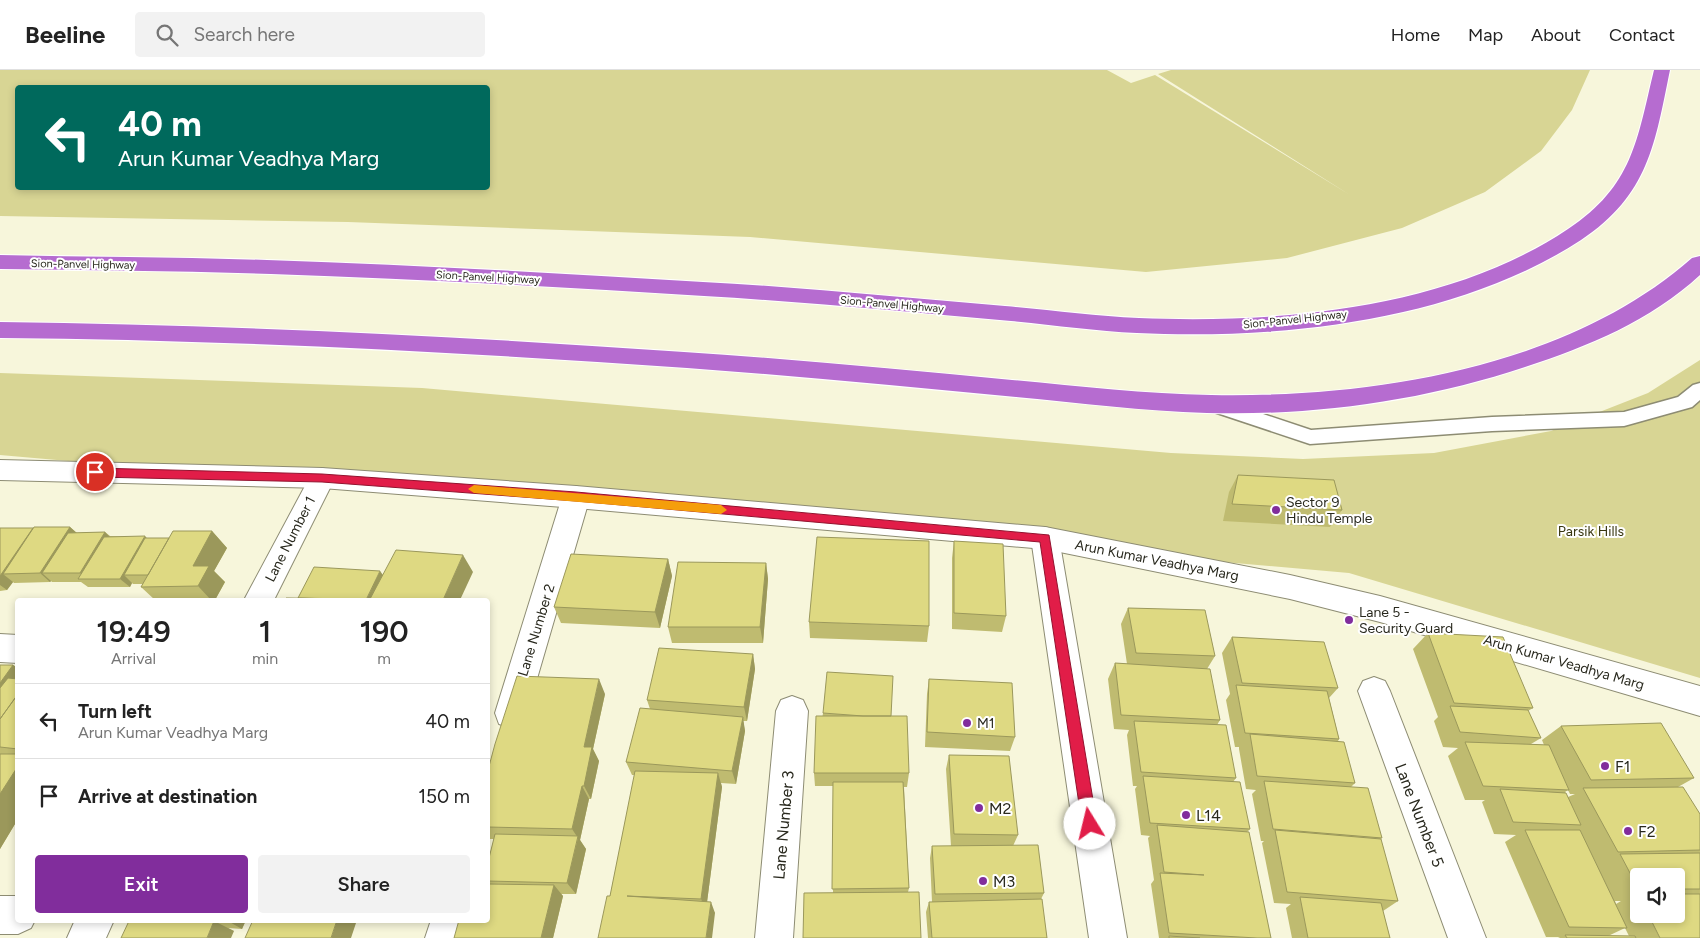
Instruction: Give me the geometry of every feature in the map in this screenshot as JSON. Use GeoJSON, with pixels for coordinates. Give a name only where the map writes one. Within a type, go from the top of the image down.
{"type":"FeatureCollection","features":[{"type":"Feature","properties":{"kind":"highway","name":"Sion-Panvel Highway"},"geometry":{"type":"LineString","coordinates":[[0,262],[268,267],[499,277],[716,290],[1152,326],[1226,326],[1300,321],[1369,311],[1441,294],[1488,279],[1527,262],[1575,235],[1605,210],[1628,183],[1642,156],[1662,70]]}},
{"type":"Feature","properties":{"kind":"highway"},"geometry":{"type":"LineString","coordinates":[[0,330],[225,334],[465,346],[692,360],[1168,403],[1263,402],[1352,396],[1436,383],[1512,364],[1578,341],[1633,314],[1678,284],[1700,263]]}},
{"type":"Feature","properties":{"kind":"street","name":"Arun Kumar Veadhya Marg"},"geometry":{"type":"LineString","coordinates":[[0,470],[322,478],[576,497],[1045,538],[1290,587],[1380,609],[1697,704]]}},
{"type":"Feature","properties":{"kind":"street","name":"Lane Number 1"},"geometry":{"type":"LineString","coordinates":[[260,598],[322,478]]}},
{"type":"Feature","properties":{"kind":"street","name":"Lane Number 2"},"geometry":{"type":"LineString","coordinates":[[504,736],[576,497]]}},
{"type":"Feature","properties":{"kind":"street"},"geometry":{"type":"LineString","coordinates":[[1045,538],[1108,938]]}},
{"type":"Feature","properties":{"kind":"street"},"geometry":{"type":"LineString","coordinates":[[0,648],[15,649]]}},
{"type":"Feature","properties":{"kind":"street","name":"Lane Number 5"},"geometry":{"type":"LineString","coordinates":[[1374,691],[1467,938]]}},
{"type":"Feature","properties":{"kind":"street","name":"Lane Number 3"},"geometry":{"type":"LineString","coordinates":[[774,938],[792,711]]}},
{"type":"Feature","properties":{"kind":"street"},"geometry":{"type":"LineString","coordinates":[[0,915],[15,915]]}},
{"type":"Feature","properties":{"kind":"street"},"geometry":{"type":"LineString","coordinates":[[86,938],[94,923]]}},
{"type":"Feature","properties":{"kind":"street"},"geometry":{"type":"LineString","coordinates":[[444,938],[449,923]]}},
{"type":"Feature","properties":{"kind":"lane"},"geometry":{"type":"LineString","coordinates":[[1209,403],[1310,437],[1492,424],[1624,418],[1685,402],[1700,390]]}},
{"type":"Feature","properties":{"kind":"green space"},"geometry":{"type":"Polygon","coordinates":[[[0,70],[1107,70],[1131,83],[1155,75],[1350,195],[1158,74],[1171,70],[1590,70],[1572,110],[1541,151],[1485,192],[1402,228],[1287,258],[1146,272],[750,237],[348,222],[0,216],[0,70]]]}},
{"type":"Feature","properties":{"kind":"green space","name":"Parsik Hills"},"geometry":{"type":"Polygon","coordinates":[[[1700,360],[1700,678],[1349,573],[0,455],[0,373],[422,388],[1171,453],[1303,459],[1434,453],[1551,431],[1648,393],[1700,360]]]}},
{"type":"Feature","properties":{"kind":"building"},"geometry":{"type":"Polygon","coordinates":[[[1238,475],[1334,480],[1342,510],[1232,504],[1238,475]]]}},
{"type":"Feature","properties":{"kind":"building"},"geometry":{"type":"Polygon","coordinates":[[[34,527],[70,527],[40,573],[3,574],[34,527]]]}},
{"type":"Feature","properties":{"kind":"building"},"geometry":{"type":"Polygon","coordinates":[[[0,528],[33,528],[0,576],[0,528]]]}},
{"type":"Feature","properties":{"kind":"building"},"geometry":{"type":"Polygon","coordinates":[[[173,531],[212,531],[193,566],[209,566],[198,586],[141,587],[173,531]]]}},
{"type":"Feature","properties":{"kind":"building"},"geometry":{"type":"Polygon","coordinates":[[[105,532],[80,573],[42,573],[68,533],[105,532]]]}},
{"type":"Feature","properties":{"kind":"building"},"geometry":{"type":"Polygon","coordinates":[[[145,536],[120,579],[78,579],[104,537],[145,536]]]}},
{"type":"Feature","properties":{"kind":"building"},"geometry":{"type":"Polygon","coordinates":[[[817,537],[929,541],[929,626],[809,622],[817,537]]]}},
{"type":"Feature","properties":{"kind":"building"},"geometry":{"type":"Polygon","coordinates":[[[145,538],[169,538],[148,575],[124,575],[145,538]]]}},
{"type":"Feature","properties":{"kind":"building"},"geometry":{"type":"Polygon","coordinates":[[[954,541],[1003,544],[1006,616],[954,613],[954,541]]]}},
{"type":"Feature","properties":{"kind":"building"},"geometry":{"type":"Polygon","coordinates":[[[396,550],[463,555],[444,598],[371,598],[396,550]]]}},
{"type":"Feature","properties":{"kind":"building"},"geometry":{"type":"Polygon","coordinates":[[[571,554],[668,559],[655,612],[554,607],[571,554]]]}},
{"type":"Feature","properties":{"kind":"building"},"geometry":{"type":"Polygon","coordinates":[[[678,562],[766,563],[760,627],[668,627],[678,562]]]}},
{"type":"Feature","properties":{"kind":"building"},"geometry":{"type":"Polygon","coordinates":[[[314,567],[380,571],[367,598],[298,598],[314,567]]]}},
{"type":"Feature","properties":{"kind":"building"},"geometry":{"type":"Polygon","coordinates":[[[1128,608],[1205,610],[1215,656],[1136,653],[1128,608]]]}},
{"type":"Feature","properties":{"kind":"building"},"geometry":{"type":"Polygon","coordinates":[[[1428,633],[1503,637],[1533,708],[1454,703],[1428,633]]]}},
{"type":"Feature","properties":{"kind":"building"},"geometry":{"type":"Polygon","coordinates":[[[1232,637],[1324,642],[1338,688],[1242,683],[1232,637]]]}},
{"type":"Feature","properties":{"kind":"building"},"geometry":{"type":"Polygon","coordinates":[[[659,648],[753,654],[744,707],[647,700],[659,648]]]}},
{"type":"Feature","properties":{"kind":"building"},"geometry":{"type":"Polygon","coordinates":[[[1115,663],[1210,669],[1220,720],[1121,715],[1115,663]]]}},
{"type":"Feature","properties":{"kind":"building"},"geometry":{"type":"Polygon","coordinates":[[[0,665],[13,665],[0,683],[0,665]]]}},
{"type":"Feature","properties":{"kind":"building"},"geometry":{"type":"Polygon","coordinates":[[[827,672],[893,676],[891,716],[823,713],[827,672]]]}},
{"type":"Feature","properties":{"kind":"building"},"geometry":{"type":"Polygon","coordinates":[[[517,676],[599,679],[584,747],[592,747],[572,829],[490,827],[490,763],[517,676]]]}},
{"type":"Feature","properties":{"kind":"building"},"geometry":{"type":"Polygon","coordinates":[[[8,678],[15,679],[15,698],[0,719],[0,688],[8,678]]]}},
{"type":"Feature","properties":{"kind":"building","name":"M1"},"geometry":{"type":"Polygon","coordinates":[[[929,679],[1012,683],[1015,737],[927,732],[929,679]]]}},
{"type":"Feature","properties":{"kind":"building"},"geometry":{"type":"Polygon","coordinates":[[[1236,685],[1327,691],[1339,739],[1245,733],[1236,685]]]}},
{"type":"Feature","properties":{"kind":"building"},"geometry":{"type":"Polygon","coordinates":[[[15,698],[15,749],[0,747],[0,719],[15,698]]]}},
{"type":"Feature","properties":{"kind":"building"},"geometry":{"type":"Polygon","coordinates":[[[1450,706],[1528,710],[1541,738],[1460,732],[1450,706]]]}},
{"type":"Feature","properties":{"kind":"building"},"geometry":{"type":"Polygon","coordinates":[[[640,708],[743,717],[732,771],[626,762],[640,708]]]}},
{"type":"Feature","properties":{"kind":"building"},"geometry":{"type":"Polygon","coordinates":[[[816,716],[907,716],[909,773],[814,773],[816,716]]]}},
{"type":"Feature","properties":{"kind":"building"},"geometry":{"type":"Polygon","coordinates":[[[1134,721],[1226,725],[1236,778],[1141,772],[1134,721]]]}},
{"type":"Feature","properties":{"kind":"building"},"geometry":{"type":"Polygon","coordinates":[[[1661,723],[1694,778],[1591,780],[1561,726],[1661,723]]]}},
{"type":"Feature","properties":{"kind":"building"},"geometry":{"type":"Polygon","coordinates":[[[1250,734],[1344,742],[1355,783],[1257,776],[1250,734]]]}},
{"type":"Feature","properties":{"kind":"building"},"geometry":{"type":"Polygon","coordinates":[[[1465,742],[1549,745],[1569,790],[1483,786],[1465,742]]]}},
{"type":"Feature","properties":{"kind":"building"},"geometry":{"type":"Polygon","coordinates":[[[0,754],[15,754],[15,771],[0,794],[0,754]]]}},
{"type":"Feature","properties":{"kind":"building","name":"M2"},"geometry":{"type":"Polygon","coordinates":[[[949,755],[1009,756],[1018,835],[954,834],[949,755]]]}},
{"type":"Feature","properties":{"kind":"building"},"geometry":{"type":"Polygon","coordinates":[[[635,771],[718,773],[701,899],[627,896],[711,902],[706,938],[598,938],[607,896],[610,896],[635,771]]]}},
{"type":"Feature","properties":{"kind":"building","name":"L14"},"geometry":{"type":"Polygon","coordinates":[[[1143,776],[1240,782],[1250,829],[1150,823],[1143,776]]]}},
{"type":"Feature","properties":{"kind":"building"},"geometry":{"type":"Polygon","coordinates":[[[1264,781],[1368,788],[1382,838],[1273,829],[1264,781]]]}},
{"type":"Feature","properties":{"kind":"building"},"geometry":{"type":"Polygon","coordinates":[[[833,782],[903,782],[909,888],[832,889],[833,782]]]}},
{"type":"Feature","properties":{"kind":"building"},"geometry":{"type":"Polygon","coordinates":[[[1683,787],[1700,814],[1700,850],[1618,852],[1583,788],[1683,787]]]}},
{"type":"Feature","properties":{"kind":"building"},"geometry":{"type":"Polygon","coordinates":[[[1500,789],[1566,793],[1581,825],[1513,822],[1500,789]]]}},
{"type":"Feature","properties":{"kind":"building"},"geometry":{"type":"Polygon","coordinates":[[[1157,825],[1249,832],[1271,938],[1169,933],[1160,873],[1204,875],[1164,872],[1157,825]]]}},
{"type":"Feature","properties":{"kind":"building"},"geometry":{"type":"Polygon","coordinates":[[[1275,830],[1381,839],[1398,901],[1287,892],[1275,830]]]}},
{"type":"Feature","properties":{"kind":"building"},"geometry":{"type":"Polygon","coordinates":[[[1525,830],[1580,830],[1627,928],[1569,927],[1525,830]]]}},
{"type":"Feature","properties":{"kind":"building"},"geometry":{"type":"Polygon","coordinates":[[[495,834],[578,836],[567,883],[490,881],[490,854],[495,834]]]}},
{"type":"Feature","properties":{"kind":"building","name":"M3"},"geometry":{"type":"Polygon","coordinates":[[[1038,845],[1044,893],[935,894],[932,846],[1038,845]]]}},
{"type":"Feature","properties":{"kind":"building"},"geometry":{"type":"Polygon","coordinates":[[[1700,853],[1700,889],[1685,889],[1685,868],[1630,868],[1630,873],[1620,854],[1700,853]]]}},
{"type":"Feature","properties":{"kind":"building"},"geometry":{"type":"Polygon","coordinates":[[[490,884],[554,885],[541,938],[454,938],[458,923],[490,923],[490,884]]]}},
{"type":"Feature","properties":{"kind":"building"},"geometry":{"type":"Polygon","coordinates":[[[919,892],[921,938],[803,938],[804,893],[919,892]]]}},
{"type":"Feature","properties":{"kind":"building"},"geometry":{"type":"Polygon","coordinates":[[[1685,894],[1700,894],[1700,938],[1660,938],[1652,923],[1685,923],[1685,894]]]}},
{"type":"Feature","properties":{"kind":"building"},"geometry":{"type":"Polygon","coordinates":[[[1300,897],[1381,903],[1390,938],[1308,938],[1300,897]]]}},
{"type":"Feature","properties":{"kind":"building"},"geometry":{"type":"Polygon","coordinates":[[[1042,899],[1047,938],[932,938],[929,902],[1042,899]]]}},
{"type":"Feature","properties":{"kind":"building"},"geometry":{"type":"Polygon","coordinates":[[[128,923],[213,923],[207,938],[121,938],[128,923]]]}},
{"type":"Feature","properties":{"kind":"building"},"geometry":{"type":"Polygon","coordinates":[[[252,923],[336,923],[331,938],[245,938],[252,923]]]}},
{"type":"Feature","properties":{"kind":"building"},"geometry":{"type":"Polygon","coordinates":[[[1565,935],[1635,936],[1636,938],[1567,938],[1565,935]]]}},
{"type":"Feature","properties":{"kind":"building"},"geometry":{"type":"Polygon","coordinates":[[[1169,936],[1200,938],[1169,938],[1169,936]]]}},
{"type":"Feature","properties":{"kind":"slow traffic"},"geometry":{"type":"LineString","coordinates":[[474,489],[721,510]]}},
{"type":"Feature","properties":{"kind":"place","name":"Sector 9 Hindu Temple"},"geometry":{"type":"Point","coordinates":[1276,510]}},
{"type":"Feature","properties":{"kind":"place","name":"Lane 5 - Security Guard"},"geometry":{"type":"Point","coordinates":[1349,620]}},
{"type":"Feature","properties":{"kind":"place","name":"M1"},"geometry":{"type":"Point","coordinates":[967,723]}},
{"type":"Feature","properties":{"kind":"place","name":"F1"},"geometry":{"type":"Point","coordinates":[1605,766]}},
{"type":"Feature","properties":{"kind":"place","name":"M2"},"geometry":{"type":"Point","coordinates":[979,808]}},
{"type":"Feature","properties":{"kind":"place","name":"L14"},"geometry":{"type":"Point","coordinates":[1186,815]}},
{"type":"Feature","properties":{"kind":"place","name":"F2"},"geometry":{"type":"Point","coordinates":[1628,831]}},
{"type":"Feature","properties":{"kind":"place","name":"M3"},"geometry":{"type":"Point","coordinates":[983,881]}},
{"type":"Feature","properties":{"kind":"route"},"geometry":{"type":"LineString","coordinates":[[95,472],[322,478],[576,497],[1045,538],[1090,824]]}}]}
